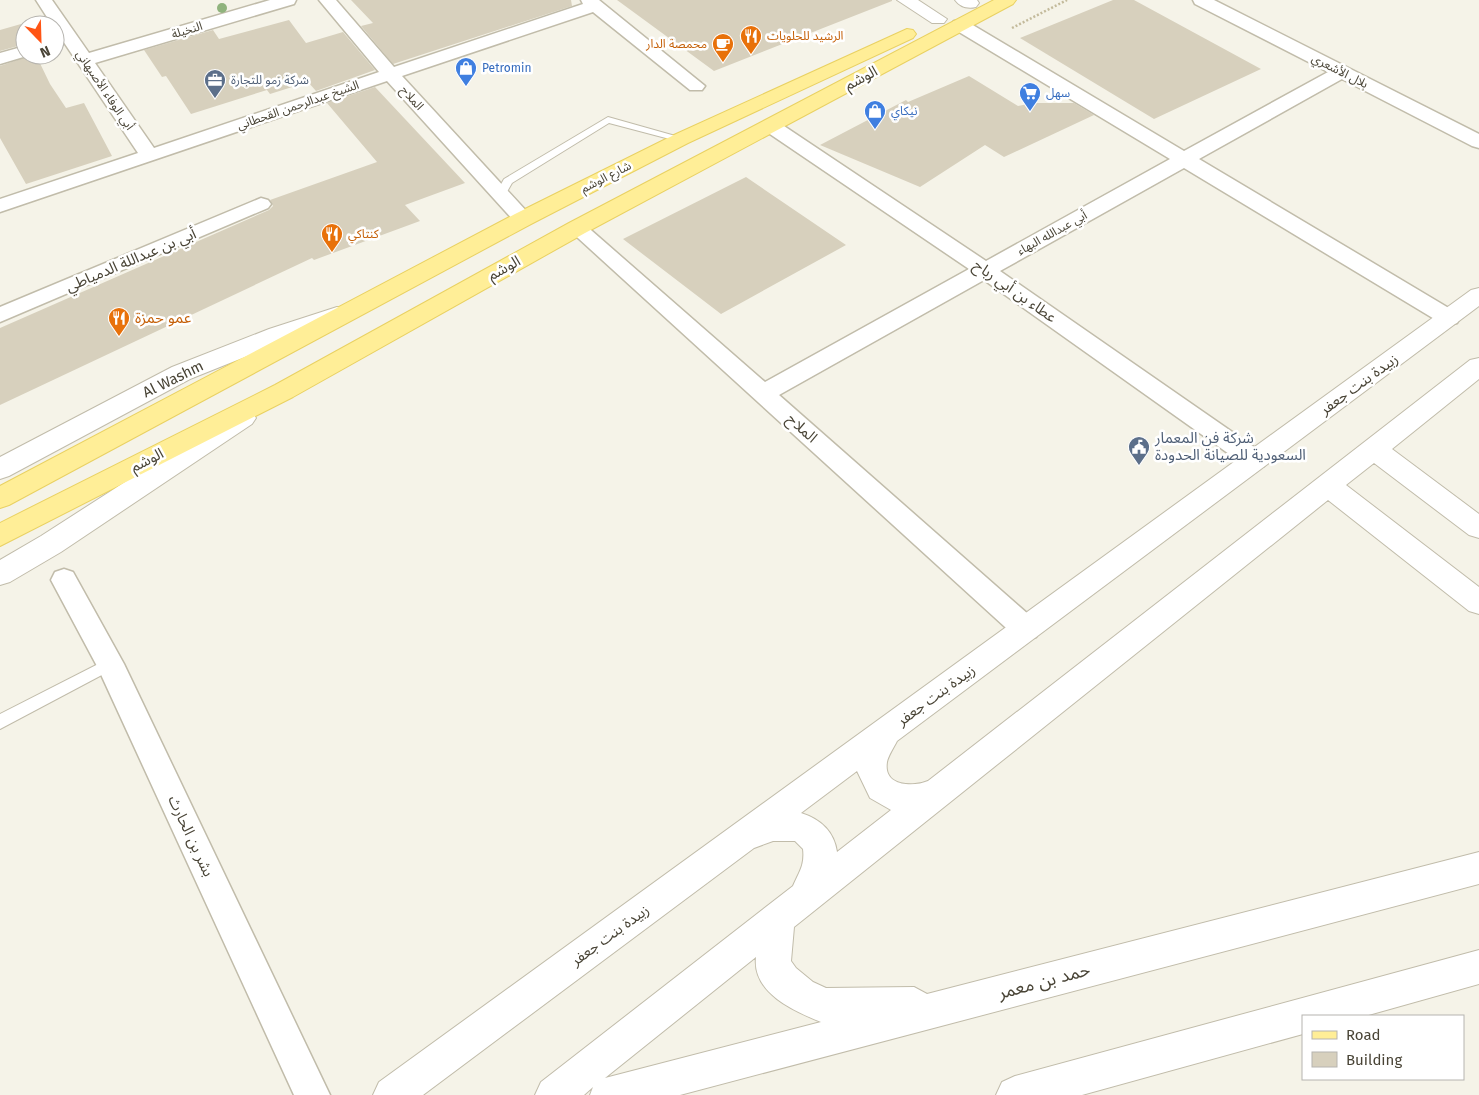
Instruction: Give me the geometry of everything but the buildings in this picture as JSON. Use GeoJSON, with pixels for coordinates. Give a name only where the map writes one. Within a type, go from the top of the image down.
{"type":"FeatureCollection","features":[{"type":"Feature","properties":{"kind":"main road","name":"الوشم"},"geometry":{"type":"LineString","coordinates":[[0,535],[284,391],[577,228],[1007,0]]}},
{"type":"Feature","properties":{"kind":"main road","name":"شارع الوشم"},"geometry":{"type":"LineString","coordinates":[[0,498],[523,219],[681,139],[938,19],[970,1]]}},
{"type":"Feature","properties":{"kind":"street","name":"أبي الوفاء الأصبهاني"},"geometry":{"type":"LineString","coordinates":[[44,0],[51,15]]}},
{"type":"Feature","properties":{"kind":"street","name":"النخيلة"},"geometry":{"type":"LineString","coordinates":[[85,60],[288,0]]}},
{"type":"Feature","properties":{"kind":"street","name":"الملاح"},"geometry":{"type":"LineString","coordinates":[[327,0],[390,74],[523,219]]}},
{"type":"Feature","properties":{"kind":"street"},"geometry":{"type":"LineString","coordinates":[[906,0],[938,19]]}},
{"type":"Feature","properties":{"kind":"street","name":"بلال الأشعري"},"geometry":{"type":"LineString","coordinates":[[1201,0],[1479,142]]}},
{"type":"Feature","properties":{"kind":"street","name":"الشيخ عبدالرحمن القحطاني"},"geometry":{"type":"LineString","coordinates":[[0,206],[390,74],[592,3]]}},
{"type":"Feature","properties":{"kind":"street"},"geometry":{"type":"LineString","coordinates":[[592,3],[696,86]]}},
{"type":"Feature","properties":{"kind":"street"},"geometry":{"type":"LineString","coordinates":[[960,25],[1449,318]]}},
{"type":"Feature","properties":{"kind":"street","name":"أبي الوفاء الأصبهاني"},"geometry":{"type":"LineString","coordinates":[[65,43],[85,60],[150,155]]}},
{"type":"Feature","properties":{"kind":"street"},"geometry":{"type":"LineString","coordinates":[[0,59],[15,54]]}},
{"type":"Feature","properties":{"kind":"street","name":"أبي عبدالله البهاء"},"geometry":{"type":"LineString","coordinates":[[764,393],[1341,72]]}},
{"type":"Feature","properties":{"kind":"street","name":"عطاء بن أبي رباح"},"geometry":{"type":"LineString","coordinates":[[771,126],[985,270],[1255,460]]}},
{"type":"Feature","properties":{"kind":"street","name":"أبي بن عبداللة الدمياطي"},"geometry":{"type":"LineString","coordinates":[[0,315],[261,204]]}},
{"type":"Feature","properties":{"kind":"street","name":"الملاح"},"geometry":{"type":"LineString","coordinates":[[577,228],[1026,629]]}},
{"type":"Feature","properties":{"kind":"street","name":"زبيدة بنت جعفر"},"geometry":{"type":"LineString","coordinates":[[392,1095],[1479,295]]}},
{"type":"Feature","properties":{"kind":"street","name":"Al Washm"},"geometry":{"type":"LineString","coordinates":[[0,469],[181,373],[277,335],[355,310]]}},
{"type":"Feature","properties":{"kind":"street"},"geometry":{"type":"LineString","coordinates":[[554,1095],[1479,366]]}},
{"type":"Feature","properties":{"kind":"street"},"geometry":{"type":"LineString","coordinates":[[0,574],[50,544],[284,391]]}},
{"type":"Feature","properties":{"kind":"street"},"geometry":{"type":"LineString","coordinates":[[1374,449],[1479,528]]}},
{"type":"Feature","properties":{"kind":"street"},"geometry":{"type":"LineString","coordinates":[[1328,486],[1479,603]]}},
{"type":"Feature","properties":{"kind":"street","name":"بشر بن الحارث"},"geometry":{"type":"LineString","coordinates":[[64,580],[110,664],[312,1095]]}},
{"type":"Feature","properties":{"kind":"street"},"geometry":{"type":"LineString","coordinates":[[888,731],[871,762],[875,781],[890,795],[910,801],[931,796],[949,784]]}},
{"type":"Feature","properties":{"kind":"street"},"geometry":{"type":"LineString","coordinates":[[735,843],[775,826],[788,824],[800,827],[811,834],[820,844],[823,856],[822,868],[790,910],[772,965],[783,981],[800,995],[826,1006],[954,1005]]}},
{"type":"Feature","properties":{"kind":"street","name":"حمد بن معمر"},"geometry":{"type":"LineString","coordinates":[[609,1095],[1479,868]]}},
{"type":"Feature","properties":{"kind":"street"},"geometry":{"type":"LineString","coordinates":[[1305,1015],[1479,967]]}},
{"type":"Feature","properties":{"kind":"street"},"geometry":{"type":"LineString","coordinates":[[1015,1095],[1302,1016]]}},
{"type":"Feature","properties":{"kind":"lane"},"geometry":{"type":"LineString","coordinates":[[500,195],[508,181],[608,120],[681,139]]}},
{"type":"Feature","properties":{"kind":"lane"},"geometry":{"type":"LineString","coordinates":[[0,722],[110,664]]}},
{"type":"Feature","properties":{"kind":"path"},"geometry":{"type":"LineString","coordinates":[[987,41],[1067,0]]}},
{"type":"Feature","properties":{"kind":"place","name":"الرشيد للحلويات"},"geometry":{"type":"Point","coordinates":[751,55]}},
{"type":"Feature","properties":{"kind":"place","name":"محمصة الدار"},"geometry":{"type":"Point","coordinates":[723,63]}},
{"type":"Feature","properties":{"kind":"place","name":"Petromin"},"geometry":{"type":"Point","coordinates":[466,87]}},
{"type":"Feature","properties":{"kind":"place","name":"شركة زمو للتجارة"},"geometry":{"type":"Point","coordinates":[215,99]}},
{"type":"Feature","properties":{"kind":"place","name":"سهل"},"geometry":{"type":"Point","coordinates":[1030,112]}},
{"type":"Feature","properties":{"kind":"place","name":"نيكاي"},"geometry":{"type":"Point","coordinates":[875,130]}},
{"type":"Feature","properties":{"kind":"place","name":"كنتاكي"},"geometry":{"type":"Point","coordinates":[332,253]}},
{"type":"Feature","properties":{"kind":"place","name":"عمو حمزة"},"geometry":{"type":"Point","coordinates":[119,337]}},
{"type":"Feature","properties":{"kind":"place","name":"شركة فن المعمار السعودية للصيانة الحدودة"},"geometry":{"type":"Point","coordinates":[1139,466]}}]}
